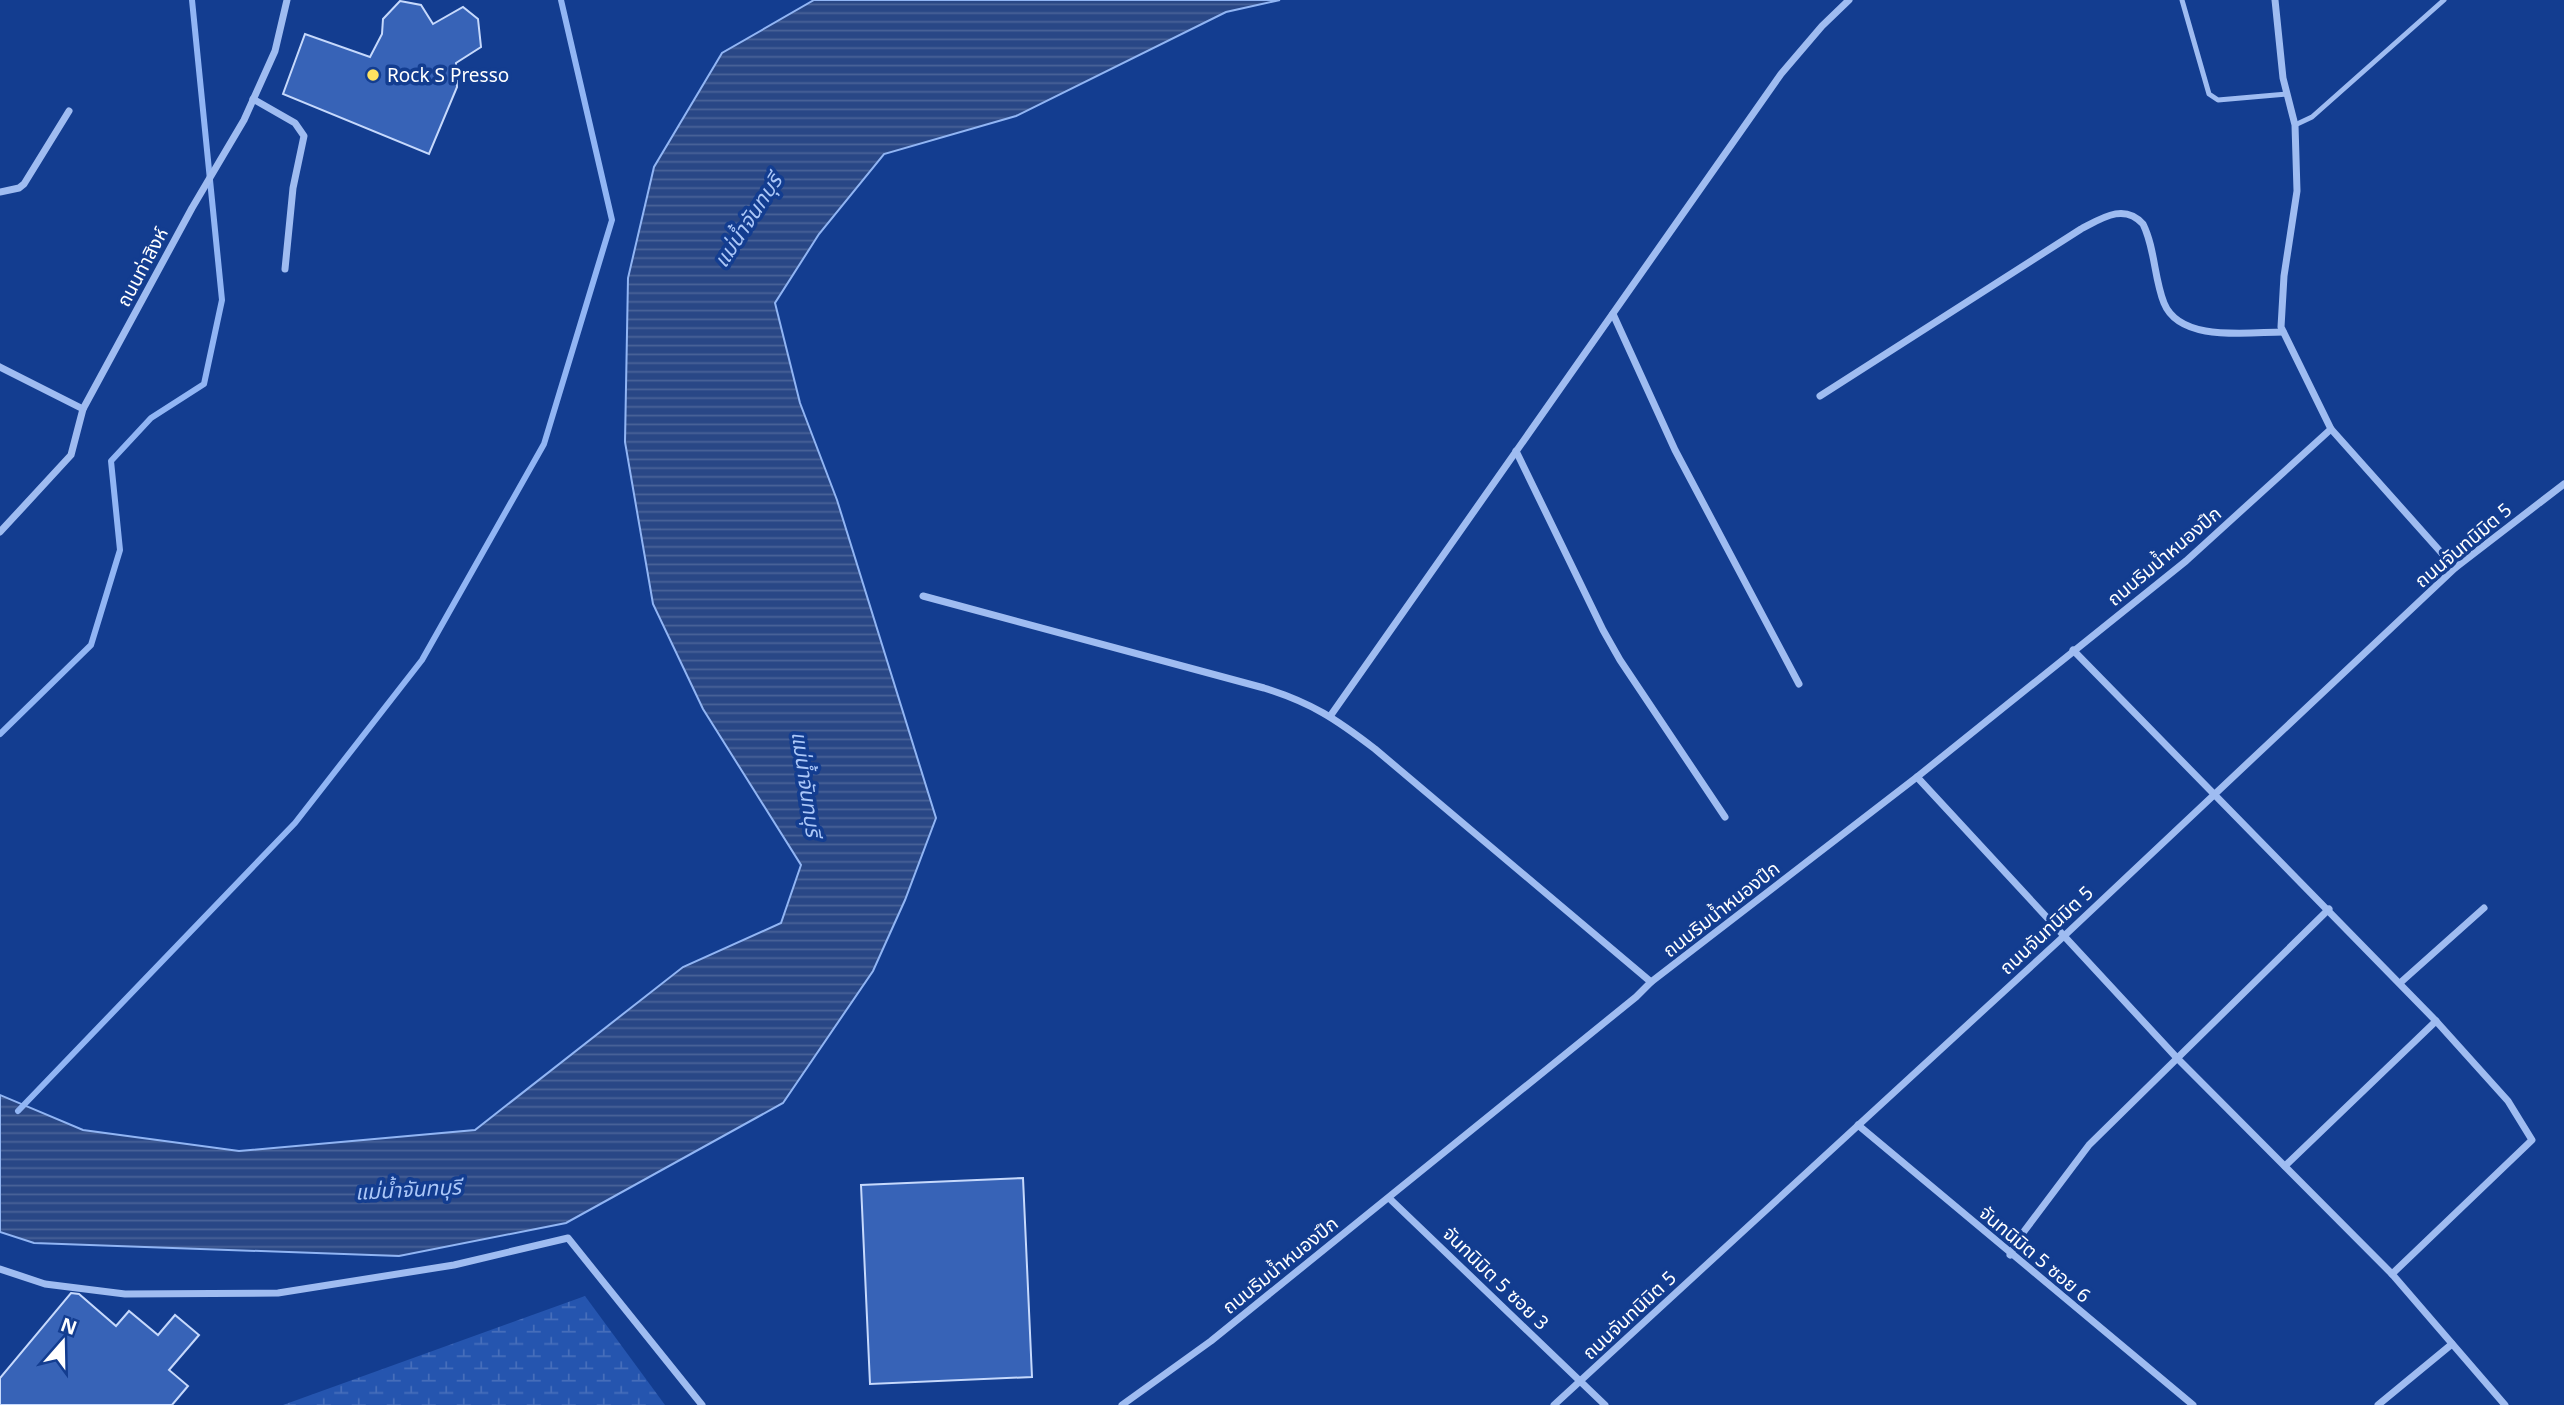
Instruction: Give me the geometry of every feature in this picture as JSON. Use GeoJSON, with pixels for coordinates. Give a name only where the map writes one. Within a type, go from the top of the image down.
{"type":"FeatureCollection","features":[{"type":"Feature","properties":{"kind":"street","name":"ถนนท่าสิงห์"},"geometry":{"type":"LineString","coordinates":[[0,532],[71,455],[83,409],[253,99],[275,51],[287,0]]}},
{"type":"Feature","properties":{"kind":"street"},"geometry":{"type":"LineString","coordinates":[[1331,715],[1780,75],[1822,26],[1849,0]]}},
{"type":"Feature","properties":{"kind":"street"},"geometry":{"type":"LineString","coordinates":[[2275,0],[2283,78],[2295,125],[2297,191],[2284,276],[2281,327],[2332,429],[2455,568]]}},
{"type":"Feature","properties":{"kind":"street"},"geometry":{"type":"LineString","coordinates":[[253,99],[295,123],[304,136],[293,188],[285,269]]}},
{"type":"Feature","properties":{"kind":"street"},"geometry":{"type":"LineString","coordinates":[[0,192],[19,188],[24,184],[69,111]]}},
{"type":"Feature","properties":{"kind":"street"},"geometry":{"type":"LineString","coordinates":[[1820,396],[2081,229],[2117,212],[2136,217],[2143,224],[2164,304],[2183,323],[2213,333],[2283,332]]}},
{"type":"Feature","properties":{"kind":"street"},"geometry":{"type":"LineString","coordinates":[[1612,314],[1675,450],[1800,684]]}},
{"type":"Feature","properties":{"kind":"street"},"geometry":{"type":"LineString","coordinates":[[0,367],[83,409]]}},
{"type":"Feature","properties":{"kind":"street","name":"ถนนริมน้ำหนองปึก"},"geometry":{"type":"LineString","coordinates":[[1122,1405],[1211,1341],[1636,997],[1651,982],[1917,777],[2186,561],[2332,429]]}},
{"type":"Feature","properties":{"kind":"street"},"geometry":{"type":"LineString","coordinates":[[1516,451],[1602,630],[1726,817]]}},
{"type":"Feature","properties":{"kind":"street","name":"ถนนจันทนิมิต 5"},"geometry":{"type":"LineString","coordinates":[[1554,1405],[2063,937],[2455,568],[2564,484]]}},
{"type":"Feature","properties":{"kind":"street"},"geometry":{"type":"LineString","coordinates":[[923,596],[1264,688],[1290,696],[1331,715],[1651,982]]}},
{"type":"Feature","properties":{"kind":"street"},"geometry":{"type":"LineString","coordinates":[[2073,650],[2216,793],[2436,1021],[2508,1101],[2532,1140],[2392,1274]]}},
{"type":"Feature","properties":{"kind":"street"},"geometry":{"type":"LineString","coordinates":[[1917,777],[2177,1058],[2392,1274],[2505,1405]]}},
{"type":"Feature","properties":{"kind":"street"},"geometry":{"type":"LineString","coordinates":[[2400,983],[2484,908]]}},
{"type":"Feature","properties":{"kind":"street"},"geometry":{"type":"LineString","coordinates":[[2010,1255],[2019,1238],[2089,1145],[2329,909]]}},
{"type":"Feature","properties":{"kind":"street"},"geometry":{"type":"LineString","coordinates":[[2285,1166],[2436,1021]]}},
{"type":"Feature","properties":{"kind":"street","name":"จันทนิมิต 5 ซอย 6"},"geometry":{"type":"LineString","coordinates":[[1858,1125],[2010,1255],[2193,1405]]}},
{"type":"Feature","properties":{"kind":"street","name":"จันทนิมิต 5 ซอย 3"},"geometry":{"type":"LineString","coordinates":[[1389,1198],[1605,1405]]}},
{"type":"Feature","properties":{"kind":"street"},"geometry":{"type":"LineString","coordinates":[[0,1269],[45,1284],[125,1294],[278,1293],[454,1265],[568,1238],[702,1405]]}},
{"type":"Feature","properties":{"kind":"street"},"geometry":{"type":"LineString","coordinates":[[2378,1405],[2452,1344]]}},
{"type":"Feature","properties":{"kind":"lane"},"geometry":{"type":"LineString","coordinates":[[2182,0],[2212,98],[2218,100],[2287,94]]}},
{"type":"Feature","properties":{"kind":"lane"},"geometry":{"type":"LineString","coordinates":[[2295,125],[2312,117],[2444,0]]}},
{"type":"Feature","properties":{"kind":"green space"},"geometry":{"type":"Polygon","coordinates":[[[585,1296],[665,1405],[283,1405],[585,1296]]]}},
{"type":"Feature","properties":{"kind":"water","name":"แม่น้ำจันทบุรี"},"geometry":{"type":"Polygon","coordinates":[[[814,0],[1280,0],[1226,12],[1016,116],[884,154],[819,234],[775,303],[800,403],[837,500],[936,818],[905,900],[873,971],[783,1103],[566,1223],[399,1256],[34,1243],[0,1232],[0,1095],[83,1130],[239,1151],[475,1130],[683,967],[781,923],[801,865],[703,709],[653,604],[625,442],[628,278],[654,167],[722,53],[814,0]]]}},
{"type":"Feature","properties":{"kind":"building","name":"Rock S Presso"},"geometry":{"type":"Polygon","coordinates":[[[400,1],[421,5],[433,24],[463,7],[478,19],[481,47],[456,63],[457,87],[429,154],[283,94],[305,34],[370,57],[382,34],[383,19],[400,1]]]}},
{"type":"Feature","properties":{"kind":"building"},"geometry":{"type":"Polygon","coordinates":[[[1023,1178],[1032,1377],[870,1384],[861,1185],[1023,1178]]]}},
{"type":"Feature","properties":{"kind":"building"},"geometry":{"type":"Polygon","coordinates":[[[71,1293],[79,1294],[116,1326],[129,1311],[158,1335],[175,1315],[199,1335],[169,1370],[188,1386],[172,1405],[0,1405],[0,1378],[71,1293]]]}},
{"type":"Feature","properties":{"kind":"waterway"},"geometry":{"type":"LineString","coordinates":[[0,734],[91,645],[120,550],[111,461],[151,418],[204,384],[222,300],[192,0]]}},
{"type":"Feature","properties":{"kind":"waterway"},"geometry":{"type":"LineString","coordinates":[[18,1111],[295,823],[422,660],[544,444],[612,220],[561,0]]}},
{"type":"Feature","properties":{"kind":"place","name":"Rock S Presso"},"geometry":{"type":"Point","coordinates":[373,75]}}]}
